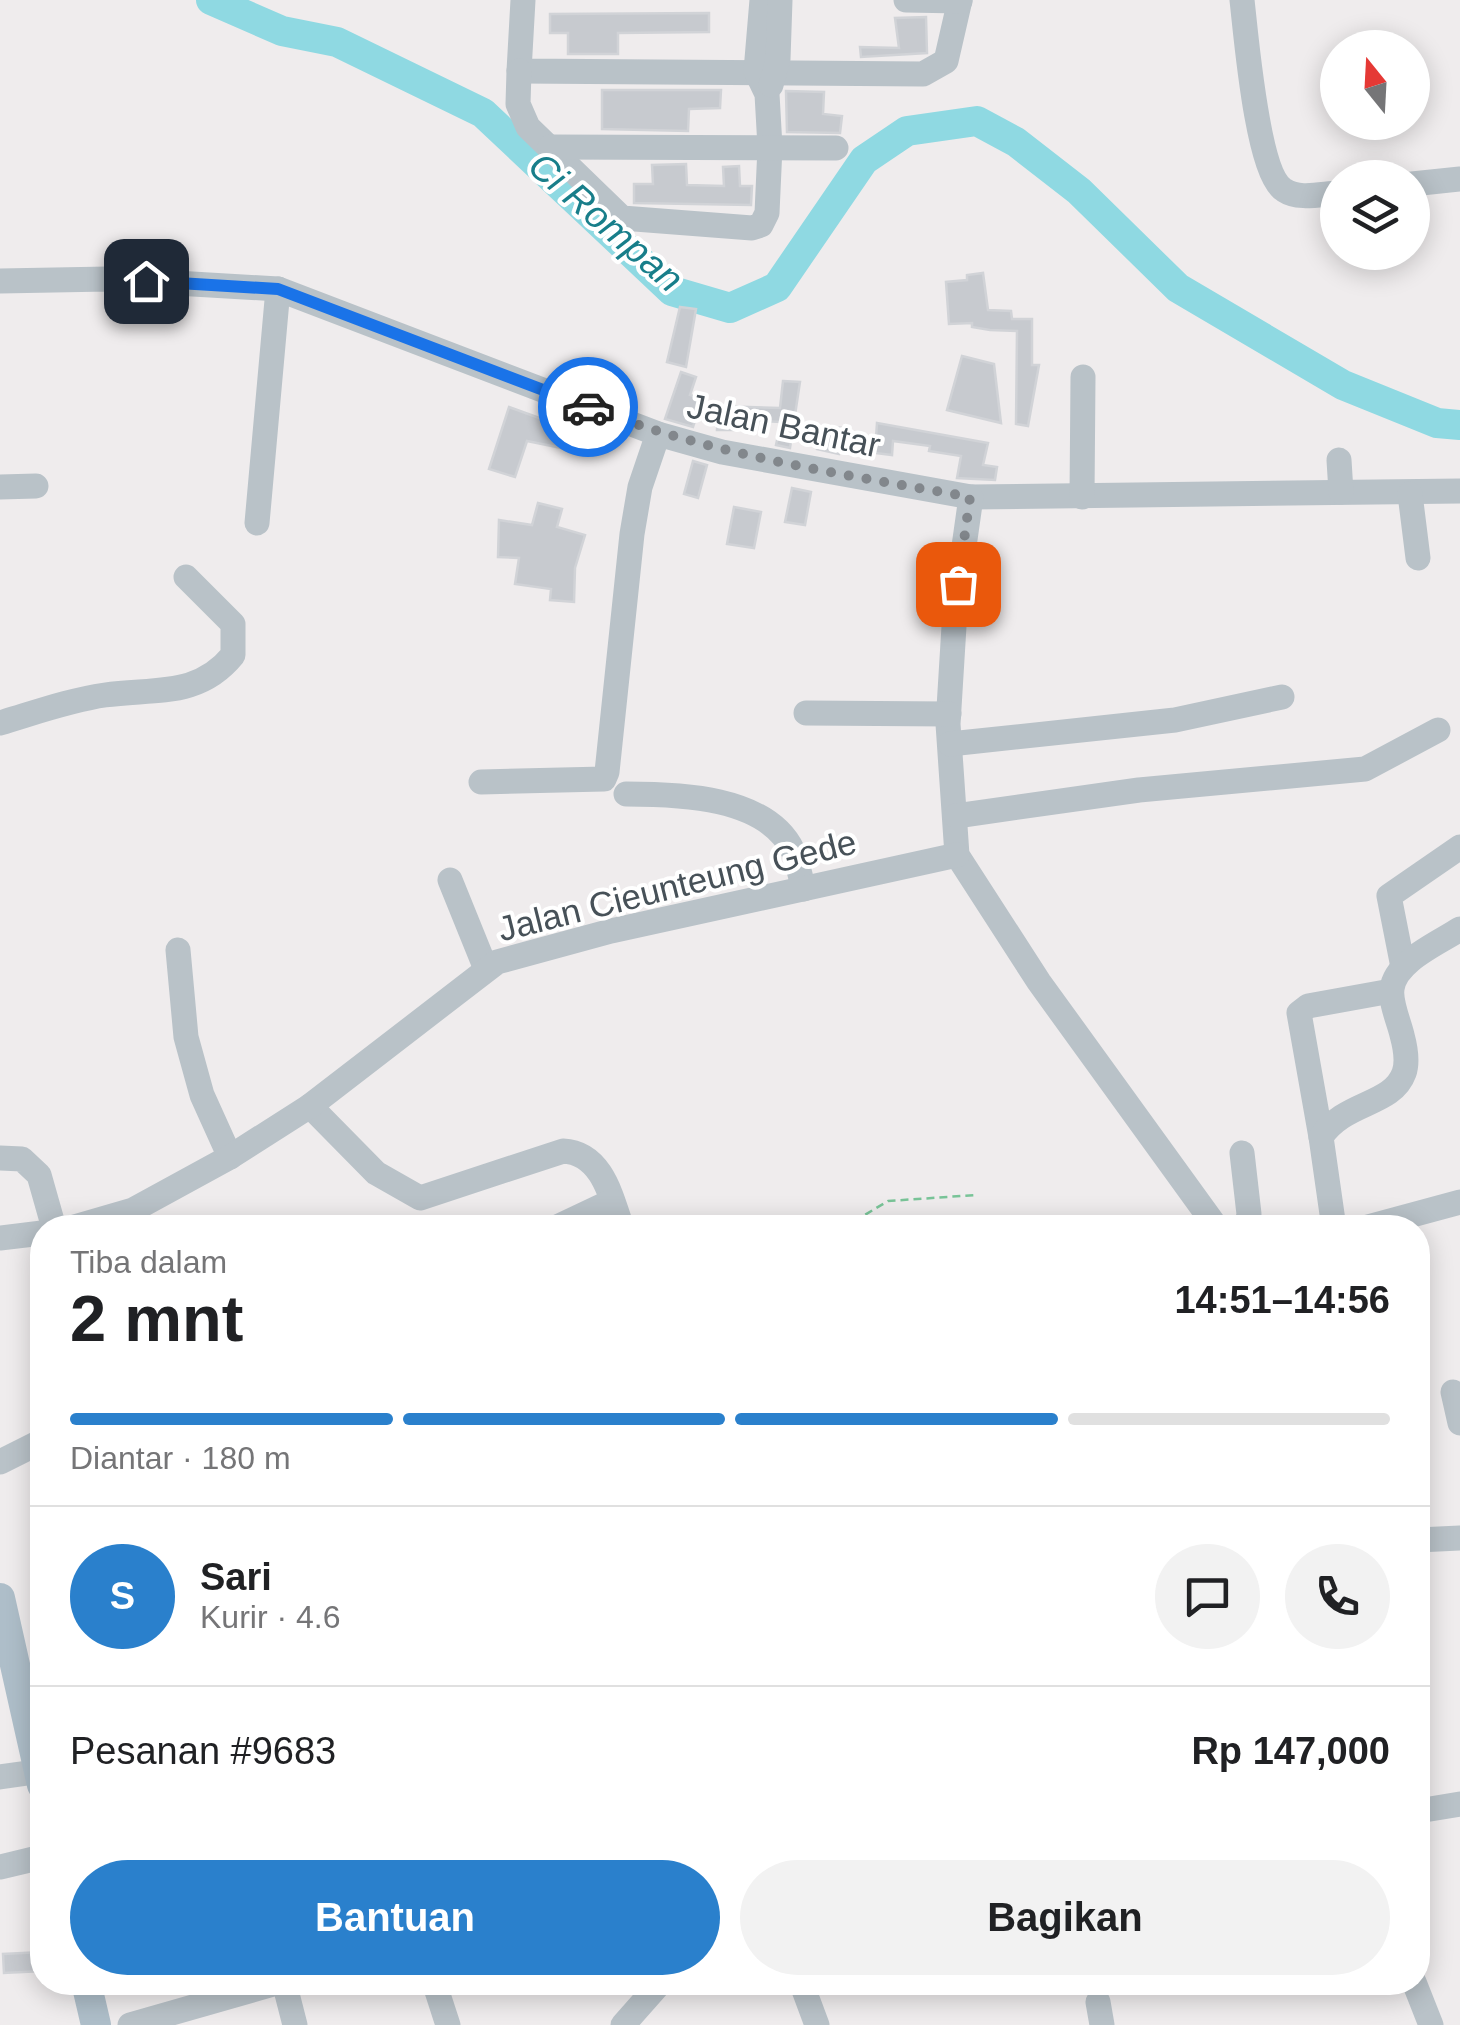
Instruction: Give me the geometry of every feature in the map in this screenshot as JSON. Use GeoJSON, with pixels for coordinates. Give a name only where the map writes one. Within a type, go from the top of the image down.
{"type":"FeatureCollection","features":[{"type":"Feature","properties":{"kind":"main road"},"geometry":{"type":"LineString","coordinates":[[0,1598],[30,1728]]}},
{"type":"Feature","properties":{"kind":"main road"},"geometry":{"type":"LineString","coordinates":[[89,1995],[96,2025]]}},
{"type":"Feature","properties":{"kind":"street"},"geometry":{"type":"LineString","coordinates":[[524,0],[518,71],[520,116],[550,147],[622,218],[752,228],[761,225],[767,213],[770,148],[762,0]]}},
{"type":"Feature","properties":{"kind":"street"},"geometry":{"type":"LineString","coordinates":[[766,79],[780,0]]}},
{"type":"Feature","properties":{"kind":"street"},"geometry":{"type":"LineString","coordinates":[[518,71],[766,79],[932,72],[946,61],[960,0],[906,0]]}},
{"type":"Feature","properties":{"kind":"street"},"geometry":{"type":"LineString","coordinates":[[1242,0],[1250,77],[1270,173],[1285,191],[1299,196],[1320,194]]}},
{"type":"Feature","properties":{"kind":"street"},"geometry":{"type":"LineString","coordinates":[[550,147],[836,148]]}},
{"type":"Feature","properties":{"kind":"street"},"geometry":{"type":"LineString","coordinates":[[1430,182],[1460,179]]}},
{"type":"Feature","properties":{"kind":"street","name":"Jalan Bantar"},"geometry":{"type":"LineString","coordinates":[[0,282],[108,279],[278,289],[658,434],[722,452],[970,497],[1460,491]]}},
{"type":"Feature","properties":{"kind":"street"},"geometry":{"type":"LineString","coordinates":[[257,524],[278,289]]}},
{"type":"Feature","properties":{"kind":"street"},"geometry":{"type":"LineString","coordinates":[[1082,497],[1084,377]]}},
{"type":"Feature","properties":{"kind":"street"},"geometry":{"type":"LineString","coordinates":[[482,782],[570,783],[604,779],[608,772],[632,534],[640,486],[658,434]]}},
{"type":"Feature","properties":{"kind":"street"},"geometry":{"type":"LineString","coordinates":[[1339,460],[1341,492]]}},
{"type":"Feature","properties":{"kind":"street"},"geometry":{"type":"LineString","coordinates":[[0,487],[36,486]]}},
{"type":"Feature","properties":{"kind":"street"},"geometry":{"type":"LineString","coordinates":[[1410,494],[1418,558]]}},
{"type":"Feature","properties":{"kind":"street"},"geometry":{"type":"LineString","coordinates":[[970,497],[956,610],[949,714],[956,856],[1039,982],[1208,1215]]}},
{"type":"Feature","properties":{"kind":"street"},"geometry":{"type":"LineString","coordinates":[[0,722],[104,695],[177,691],[206,680],[233,656],[233,624],[186,577]]}},
{"type":"Feature","properties":{"kind":"street"},"geometry":{"type":"LineString","coordinates":[[950,744],[1176,720],[1282,697]]}},
{"type":"Feature","properties":{"kind":"street"},"geometry":{"type":"LineString","coordinates":[[806,713],[949,714]]}},
{"type":"Feature","properties":{"kind":"street"},"geometry":{"type":"LineString","coordinates":[[956,816],[1140,790],[1364,768],[1438,730]]}},
{"type":"Feature","properties":{"kind":"street"},"geometry":{"type":"LineString","coordinates":[[626,794],[710,801],[763,818],[792,848],[804,889]]}},
{"type":"Feature","properties":{"kind":"street"},"geometry":{"type":"LineString","coordinates":[[1321,1137],[1337,1116],[1390,1094],[1404,1072],[1390,896],[1460,848]]}},
{"type":"Feature","properties":{"kind":"street","name":"Jalan Cieunteung Gede"},"geometry":{"type":"LineString","coordinates":[[143,1215],[310,1106],[486,969],[530,951],[956,856]]}},
{"type":"Feature","properties":{"kind":"street"},"geometry":{"type":"LineString","coordinates":[[450,880],[486,969]]}},
{"type":"Feature","properties":{"kind":"street"},"geometry":{"type":"LineString","coordinates":[[1332,1215],[1300,1013],[1308,1006],[1397,979],[1460,929]]}},
{"type":"Feature","properties":{"kind":"street"},"geometry":{"type":"LineString","coordinates":[[178,950],[186,1037],[202,1095],[230,1158]]}},
{"type":"Feature","properties":{"kind":"street"},"geometry":{"type":"LineString","coordinates":[[310,1106],[367,1166],[420,1198],[430,1198],[563,1151],[578,1152],[596,1166],[617,1215]]}},
{"type":"Feature","properties":{"kind":"street"},"geometry":{"type":"LineString","coordinates":[[1242,1153],[1249,1215]]}},
{"type":"Feature","properties":{"kind":"street"},"geometry":{"type":"LineString","coordinates":[[0,1158],[22,1159],[39,1175],[50,1215]]}},
{"type":"Feature","properties":{"kind":"street"},"geometry":{"type":"LineString","coordinates":[[582,1215],[612,1201]]}},
{"type":"Feature","properties":{"kind":"street"},"geometry":{"type":"LineString","coordinates":[[1412,1215],[1460,1202]]}},
{"type":"Feature","properties":{"kind":"street"},"geometry":{"type":"LineString","coordinates":[[0,1238],[30,1235]]}},
{"type":"Feature","properties":{"kind":"street"},"geometry":{"type":"LineString","coordinates":[[1450,1393],[1460,1423]]}},
{"type":"Feature","properties":{"kind":"street"},"geometry":{"type":"LineString","coordinates":[[0,1462],[30,1447]]}},
{"type":"Feature","properties":{"kind":"street"},"geometry":{"type":"LineString","coordinates":[[1430,1539],[1460,1538]]}},
{"type":"Feature","properties":{"kind":"street"},"geometry":{"type":"LineString","coordinates":[[0,1777],[30,1776]]}},
{"type":"Feature","properties":{"kind":"street"},"geometry":{"type":"LineString","coordinates":[[1430,1809],[1460,1804]]}},
{"type":"Feature","properties":{"kind":"street"},"geometry":{"type":"LineString","coordinates":[[0,1867],[30,1860]]}},
{"type":"Feature","properties":{"kind":"street"},"geometry":{"type":"LineString","coordinates":[[130,2025],[232,1995]]}},
{"type":"Feature","properties":{"kind":"street"},"geometry":{"type":"LineString","coordinates":[[276,1995],[295,2025]]}},
{"type":"Feature","properties":{"kind":"street"},"geometry":{"type":"LineString","coordinates":[[438,1995],[448,2025]]}},
{"type":"Feature","properties":{"kind":"street"},"geometry":{"type":"LineString","coordinates":[[623,2025],[650,1995]]}},
{"type":"Feature","properties":{"kind":"street"},"geometry":{"type":"LineString","coordinates":[[806,1995],[817,2025]]}},
{"type":"Feature","properties":{"kind":"street"},"geometry":{"type":"LineString","coordinates":[[1420,1995],[1431,2025]]}},
{"type":"Feature","properties":{"kind":"path"},"geometry":{"type":"LineString","coordinates":[[865,1215],[888,1201],[976,1195]]}},
{"type":"Feature","properties":{"kind":"building"},"geometry":{"type":"Polygon","coordinates":[[[709,13],[709,32],[618,33],[618,54],[568,54],[568,33],[550,33],[550,14],[709,13]]]}},
{"type":"Feature","properties":{"kind":"building"},"geometry":{"type":"Polygon","coordinates":[[[926,17],[927,53],[861,57],[860,47],[899,48],[895,18],[926,17]]]}},
{"type":"Feature","properties":{"kind":"building"},"geometry":{"type":"Polygon","coordinates":[[[602,90],[721,90],[720,108],[689,109],[688,131],[602,129],[602,90]]]}},
{"type":"Feature","properties":{"kind":"building"},"geometry":{"type":"Polygon","coordinates":[[[786,91],[824,92],[823,114],[842,116],[840,133],[787,132],[786,91]]]}},
{"type":"Feature","properties":{"kind":"building"},"geometry":{"type":"Polygon","coordinates":[[[686,164],[687,185],[724,186],[723,167],[739,166],[740,186],[752,186],[751,205],[634,203],[634,184],[653,184],[652,165],[686,164]]]}},
{"type":"Feature","properties":{"kind":"building"},"geometry":{"type":"Polygon","coordinates":[[[983,273],[988,310],[1011,311],[1012,319],[1032,319],[1032,365],[1039,365],[1028,426],[1016,424],[1017,331],[972,327],[972,323],[949,324],[946,282],[967,280],[967,275],[983,273]]]}},
{"type":"Feature","properties":{"kind":"building"},"geometry":{"type":"Polygon","coordinates":[[[680,307],[696,309],[686,367],[667,362],[680,307]]]}},
{"type":"Feature","properties":{"kind":"building"},"geometry":{"type":"Polygon","coordinates":[[[962,356],[994,364],[1001,423],[947,410],[962,356]]]}},
{"type":"Feature","properties":{"kind":"building"},"geometry":{"type":"Polygon","coordinates":[[[681,372],[696,377],[690,395],[702,399],[693,427],[665,419],[681,372]]]}},
{"type":"Feature","properties":{"kind":"building"},"geometry":{"type":"Polygon","coordinates":[[[783,381],[800,382],[790,448],[776,445],[781,422],[742,420],[742,430],[717,430],[718,406],[780,408],[783,381]]]}},
{"type":"Feature","properties":{"kind":"building"},"geometry":{"type":"Polygon","coordinates":[[[509,407],[567,428],[570,418],[586,424],[576,451],[527,441],[515,477],[489,469],[509,407]]]}},
{"type":"Feature","properties":{"kind":"building"},"geometry":{"type":"Polygon","coordinates":[[[877,423],[988,443],[983,465],[997,467],[995,480],[957,478],[961,456],[929,451],[930,446],[893,441],[892,455],[875,453],[877,423]]]}},
{"type":"Feature","properties":{"kind":"building"},"geometry":{"type":"Polygon","coordinates":[[[820,426],[842,428],[839,454],[817,449],[820,426]]]}},
{"type":"Feature","properties":{"kind":"building"},"geometry":{"type":"Polygon","coordinates":[[[693,461],[707,465],[698,498],[684,494],[693,461]]]}},
{"type":"Feature","properties":{"kind":"building"},"geometry":{"type":"Polygon","coordinates":[[[792,488],[811,492],[805,525],[785,522],[792,488]]]}},
{"type":"Feature","properties":{"kind":"building"},"geometry":{"type":"Polygon","coordinates":[[[538,503],[562,509],[557,527],[585,535],[575,568],[574,602],[550,600],[551,589],[515,584],[519,558],[498,557],[499,520],[532,525],[538,503]]]}},
{"type":"Feature","properties":{"kind":"building"},"geometry":{"type":"Polygon","coordinates":[[[734,507],[761,512],[754,548],[727,544],[734,507]]]}},
{"type":"Feature","properties":{"kind":"building"},"geometry":{"type":"Polygon","coordinates":[[[30,1953],[30,1972],[4,1973],[3,1954],[30,1953]]]}},
{"type":"Feature","properties":{"kind":"waterway","name":"Ci Rompan"},"geometry":{"type":"LineString","coordinates":[[211,0],[282,31],[337,42],[483,113],[672,291],[730,308],[777,287],[864,160],[907,131],[977,121],[1016,142],[1079,191],[1178,288],[1343,385],[1437,423],[1460,425]]}},
{"type":"Feature","properties":{"kind":"way so far"},"geometry":{"type":"LineString","coordinates":[[588,407],[658,434],[722,452],[970,497],[958,584]]}},
{"type":"Feature","properties":{"kind":"route"},"geometry":{"type":"LineString","coordinates":[[146,281],[278,289],[588,407]]}}]}
